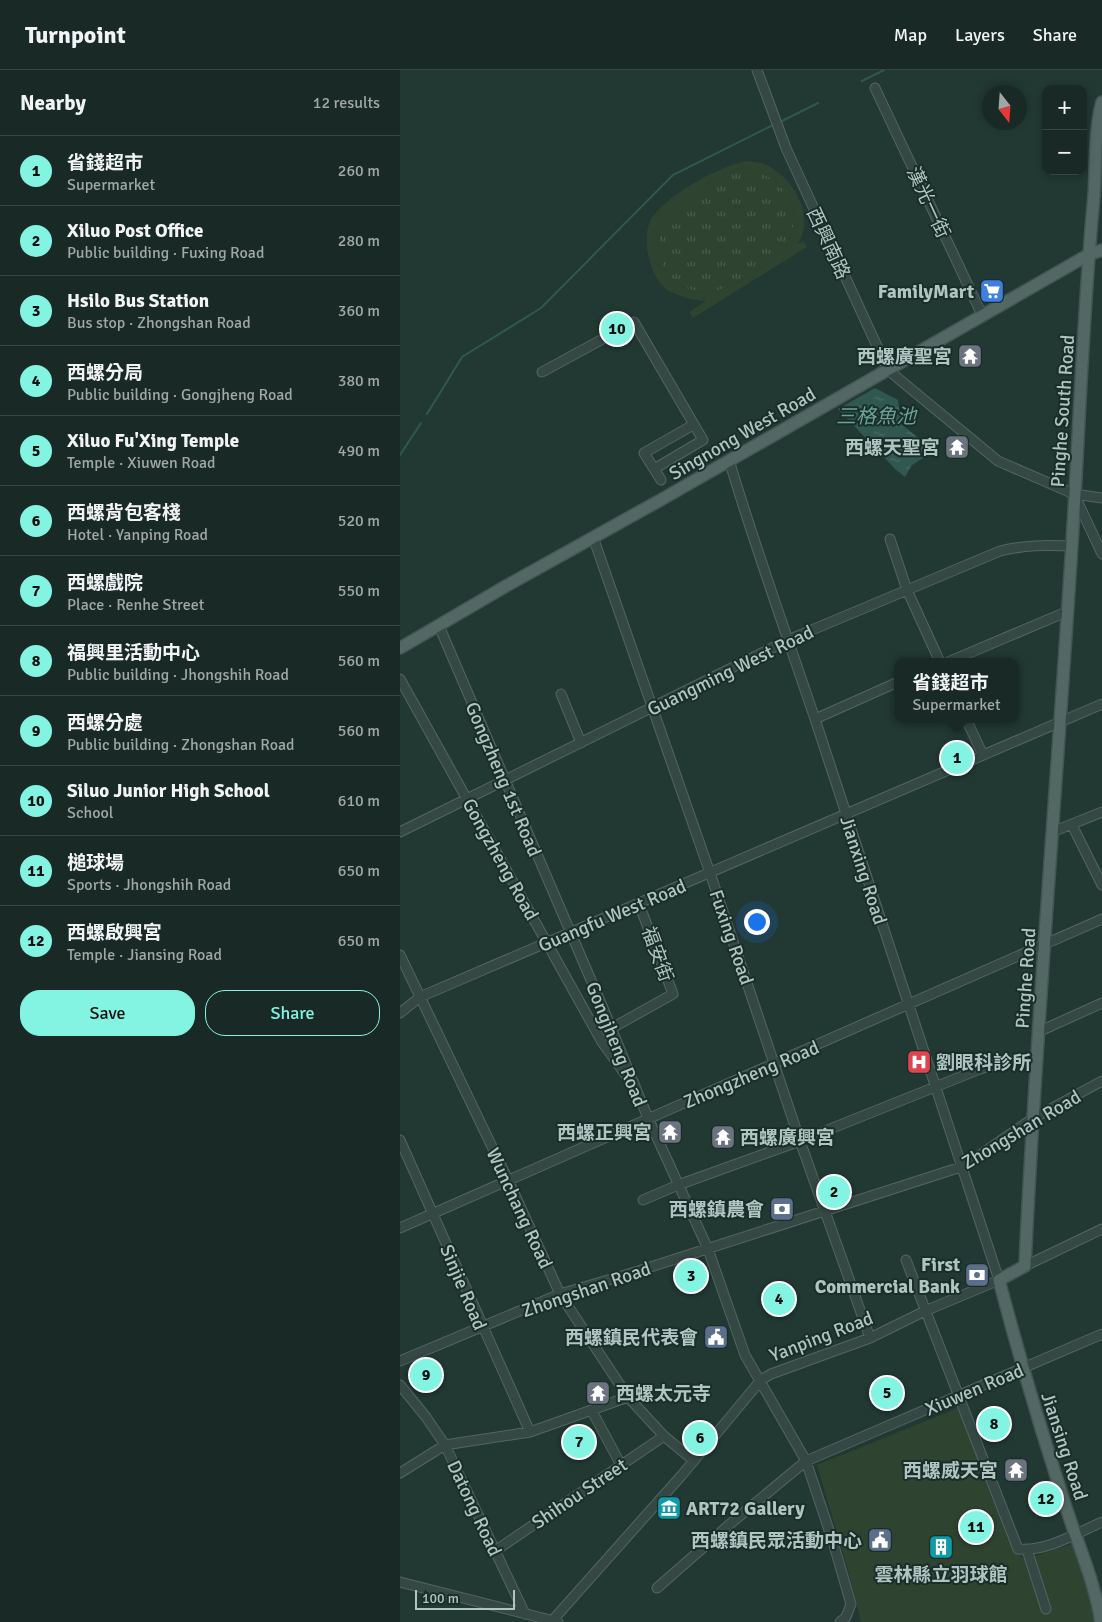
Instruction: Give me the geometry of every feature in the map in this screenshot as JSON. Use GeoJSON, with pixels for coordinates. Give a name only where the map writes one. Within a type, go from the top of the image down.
{"type":"FeatureCollection","features":[{"type":"Feature","properties":{"kind":"main road","name":"Pinghe South Road"},"geometry":{"type":"LineString","coordinates":[[1058,723],[1072,546],[1088,255],[1102,102]]}},
{"type":"Feature","properties":{"kind":"main road","name":"Singnong West Road"},"geometry":{"type":"LineString","coordinates":[[400,648],[983,317],[1088,255],[1102,250]]}},
{"type":"Feature","properties":{"kind":"main road","name":"Pinghe Road"},"geometry":{"type":"LineString","coordinates":[[1025,1266],[1032,1119],[1045,944],[1058,723]]}},
{"type":"Feature","properties":{"kind":"main road","name":"Yanping Road"},"geometry":{"type":"LineString","coordinates":[[999,1280],[1025,1266]]}},
{"type":"Feature","properties":{"kind":"main road","name":"Jiansing Road"},"geometry":{"type":"LineString","coordinates":[[999,1280],[1022,1369],[1062,1498],[1076,1533],[1098,1602],[1101,1622]]}},
{"type":"Feature","properties":{"kind":"street","name":"西興南路"},"geometry":{"type":"LineString","coordinates":[[757,70],[773,115],[806,194],[888,370]]}},
{"type":"Feature","properties":{"kind":"street","name":"漢光一街"},"geometry":{"type":"LineString","coordinates":[[875,88],[983,317]]}},
{"type":"Feature","properties":{"kind":"street"},"geometry":{"type":"LineString","coordinates":[[542,372],[634,322],[703,440],[654,468]]}},
{"type":"Feature","properties":{"kind":"street"},"geometry":{"type":"LineString","coordinates":[[888,370],[998,461],[1074,494],[1102,498]]}},
{"type":"Feature","properties":{"kind":"street"},"geometry":{"type":"LineString","coordinates":[[661,480],[644,453],[693,425]]}},
{"type":"Feature","properties":{"kind":"street","name":"Jianxing Road"},"geometry":{"type":"LineString","coordinates":[[729,460],[758,556],[815,719],[908,1005],[938,1087],[999,1280]]}},
{"type":"Feature","properties":{"kind":"street"},"geometry":{"type":"LineString","coordinates":[[1074,494],[1102,554]]}},
{"type":"Feature","properties":{"kind":"street","name":"Fuxing Road"},"geometry":{"type":"LineString","coordinates":[[593,537],[710,873],[800,1141],[826,1209],[835,1242],[870,1338]]}},
{"type":"Feature","properties":{"kind":"street"},"geometry":{"type":"LineString","coordinates":[[890,539],[907,590],[938,658]]}},
{"type":"Feature","properties":{"kind":"street","name":"Guangming West Road"},"geometry":{"type":"LineString","coordinates":[[400,832],[505,782],[788,640],[1000,551],[1020,546],[1072,546]]}},
{"type":"Feature","properties":{"kind":"street"},"geometry":{"type":"LineString","coordinates":[[957,658],[1066,612]]}},
{"type":"Feature","properties":{"kind":"street","name":"Gongzheng 1st Road"},"geometry":{"type":"LineString","coordinates":[[439,626],[570,932]]}},
{"type":"Feature","properties":{"kind":"street","name":"Gongzheng Road"},"geometry":{"type":"LineString","coordinates":[[400,679],[602,1042],[636,1088]]}},
{"type":"Feature","properties":{"kind":"street"},"geometry":{"type":"LineString","coordinates":[[815,719],[894,684]]}},
{"type":"Feature","properties":{"kind":"street"},"geometry":{"type":"LineString","coordinates":[[561,694],[581,743]]}},
{"type":"Feature","properties":{"kind":"street","name":"Guangfu West Road"},"geometry":{"type":"LineString","coordinates":[[400,1013],[420,997],[1102,704]]}},
{"type":"Feature","properties":{"kind":"street"},"geometry":{"type":"LineString","coordinates":[[968,723],[983,755]]}},
{"type":"Feature","properties":{"kind":"street"},"geometry":{"type":"LineString","coordinates":[[1052,832],[1102,812]]}},
{"type":"Feature","properties":{"kind":"street"},"geometry":{"type":"LineString","coordinates":[[1072,825],[1102,885]]}},
{"type":"Feature","properties":{"kind":"street","name":"福安街"},"geometry":{"type":"LineString","coordinates":[[612,1028],[673,994],[639,904]]}},
{"type":"Feature","properties":{"kind":"street","name":"Zhongzheng Road"},"geometry":{"type":"LineString","coordinates":[[400,1228],[509,1182],[648,1118],[1102,920]]}},
{"type":"Feature","properties":{"kind":"street","name":"Gongjheng Road"},"geometry":{"type":"LineString","coordinates":[[570,932],[612,1028],[648,1118],[708,1249],[745,1356],[761,1380],[806,1462],[833,1542],[851,1604],[846,1617],[840,1622]]}},
{"type":"Feature","properties":{"kind":"street","name":"Wunchang Road"},"geometry":{"type":"LineString","coordinates":[[400,955],[509,1182],[560,1294],[628,1397],[664,1436],[694,1461]]}},
{"type":"Feature","properties":{"kind":"street"},"geometry":{"type":"LineString","coordinates":[[1038,1032],[1102,1003]]}},
{"type":"Feature","properties":{"kind":"street"},"geometry":{"type":"LineString","coordinates":[[643,1200],[678,1185],[800,1141],[980,1069],[1011,1060],[1036,1061]]}},
{"type":"Feature","properties":{"kind":"street","name":"Zhongshan Road"},"geometry":{"type":"LineString","coordinates":[[400,1361],[560,1294],[708,1249],[826,1209],[964,1166],[1032,1119],[1102,1081]]}},
{"type":"Feature","properties":{"kind":"street","name":"Sinjie Road"},"geometry":{"type":"LineString","coordinates":[[400,1140],[481,1327],[530,1432]]}},
{"type":"Feature","properties":{"kind":"street","name":"Yanping Road"},"geometry":{"type":"LineString","coordinates":[[1025,1266],[1102,1229]]}},
{"type":"Feature","properties":{"kind":"street"},"geometry":{"type":"LineString","coordinates":[[906,1260],[1018,1549],[1027,1550],[1102,1522]]}},
{"type":"Feature","properties":{"kind":"street","name":"Yanping Road"},"geometry":{"type":"LineString","coordinates":[[555,1621],[694,1461],[761,1380],[771,1374],[870,1338],[925,1311],[999,1280]]}},
{"type":"Feature","properties":{"kind":"street","name":"Xiuwen Road"},"geometry":{"type":"LineString","coordinates":[[656,1588],[806,1462],[1102,1334]]}},
{"type":"Feature","properties":{"kind":"street","name":"Datong Road"},"geometry":{"type":"LineString","coordinates":[[400,1385],[426,1417],[445,1445],[525,1614]]}},
{"type":"Feature","properties":{"kind":"street"},"geometry":{"type":"LineString","coordinates":[[400,1473],[445,1445],[530,1432],[628,1397]]}},
{"type":"Feature","properties":{"kind":"street"},"geometry":{"type":"LineString","coordinates":[[592,1411],[621,1465]]}},
{"type":"Feature","properties":{"kind":"street","name":"Shihou Street"},"geometry":{"type":"LineString","coordinates":[[495,1551],[664,1436]]}},
{"type":"Feature","properties":{"kind":"street"},"geometry":{"type":"LineString","coordinates":[[1027,1550],[1046,1609]]}},
{"type":"Feature","properties":{"kind":"street"},"geometry":{"type":"LineString","coordinates":[[400,1582],[555,1621]]}},
{"type":"Feature","properties":{"kind":"green space"},"geometry":{"type":"Polygon","coordinates":[[[747,161],[762,163],[777,171],[786,179],[799,199],[803,210],[803,233],[798,244],[803,241],[807,247],[693,318],[689,312],[706,301],[680,296],[670,292],[660,283],[652,268],[647,249],[646,240],[649,224],[655,214],[665,204],[692,184],[747,161]],[[746,168],[724,174],[696,191],[671,211],[661,229],[659,249],[665,269],[679,284],[701,292],[722,289],[743,280],[774,259],[787,246],[793,228],[794,216],[791,204],[779,185],[769,177],[746,168]]]}},
{"type":"Feature","properties":{"kind":"green space"},"geometry":{"type":"Polygon","coordinates":[[[746,168],[769,177],[786,194],[794,216],[793,228],[787,246],[770,262],[743,280],[722,289],[701,292],[679,284],[665,269],[661,259],[659,239],[665,220],[674,208],[705,185],[724,174],[746,168]]]}},
{"type":"Feature","properties":{"kind":"green space"},"geometry":{"type":"Polygon","coordinates":[[[958,1408],[1014,1552],[1025,1559],[1072,1544],[1089,1589],[1096,1622],[861,1622],[848,1570],[817,1465],[958,1408]]]}},
{"type":"Feature","properties":{"kind":"water","name":"三格魚池"},"geometry":{"type":"Polygon","coordinates":[[[875,388],[898,400],[901,424],[930,447],[931,453],[912,465],[905,477],[895,469],[838,409],[875,388]]]}},
{"type":"Feature","properties":{"kind":"waterway"},"geometry":{"type":"LineString","coordinates":[[862,81],[884,70]]}},
{"type":"Feature","properties":{"kind":"waterway"},"geometry":{"type":"LineString","coordinates":[[782,121],[818,103]]}},
{"type":"Feature","properties":{"kind":"waterway"},"geometry":{"type":"LineString","coordinates":[[427,414],[462,357],[541,308],[673,175],[771,126]]}},
{"type":"Feature","properties":{"kind":"waterway"},"geometry":{"type":"LineString","coordinates":[[400,455],[421,423]]}},
{"type":"Feature","properties":{"kind":"place","name":"FamilyMart"},"geometry":{"type":"Point","coordinates":[992,291]}},
{"type":"Feature","properties":{"kind":"place","name":"Siluo Junior High School"},"geometry":{"type":"Point","coordinates":[617,329]}},
{"type":"Feature","properties":{"kind":"place","name":"西螺廣聖宮"},"geometry":{"type":"Point","coordinates":[970,356]}},
{"type":"Feature","properties":{"kind":"place","name":"西螺天聖宮"},"geometry":{"type":"Point","coordinates":[957,447]}},
{"type":"Feature","properties":{"kind":"place","name":"省錢超市"},"geometry":{"type":"Point","coordinates":[957,758]}},
{"type":"Feature","properties":{"kind":"place","name":"劉眼科診所"},"geometry":{"type":"Point","coordinates":[919,1062]}},
{"type":"Feature","properties":{"kind":"place","name":"西螺正興宮"},"geometry":{"type":"Point","coordinates":[670,1132]}},
{"type":"Feature","properties":{"kind":"place","name":"西螺廣興宮"},"geometry":{"type":"Point","coordinates":[723,1137]}},
{"type":"Feature","properties":{"kind":"place","name":"Xiluo Post Office"},"geometry":{"type":"Point","coordinates":[834,1192]}},
{"type":"Feature","properties":{"kind":"place","name":"西螺鎮農會"},"geometry":{"type":"Point","coordinates":[782,1209]}},
{"type":"Feature","properties":{"kind":"place","name":"First Commercial Bank"},"geometry":{"type":"Point","coordinates":[977,1275]}},
{"type":"Feature","properties":{"kind":"place","name":"Hsilo Bus Station"},"geometry":{"type":"Point","coordinates":[691,1276]}},
{"type":"Feature","properties":{"kind":"place","name":"西螺分局"},"geometry":{"type":"Point","coordinates":[779,1299]}},
{"type":"Feature","properties":{"kind":"place","name":"西螺鎮民代表會"},"geometry":{"type":"Point","coordinates":[716,1337]}},
{"type":"Feature","properties":{"kind":"place","name":"西螺分處"},"geometry":{"type":"Point","coordinates":[426,1375]}},
{"type":"Feature","properties":{"kind":"place","name":"西螺太元寺"},"geometry":{"type":"Point","coordinates":[598,1393]}},
{"type":"Feature","properties":{"kind":"place","name":"Xiluo Fu'Xing Temple"},"geometry":{"type":"Point","coordinates":[887,1393]}},
{"type":"Feature","properties":{"kind":"place","name":"福興里活動中心"},"geometry":{"type":"Point","coordinates":[994,1424]}},
{"type":"Feature","properties":{"kind":"place","name":"西螺背包客棧"},"geometry":{"type":"Point","coordinates":[700,1438]}},
{"type":"Feature","properties":{"kind":"place","name":"西螺戲院"},"geometry":{"type":"Point","coordinates":[579,1442]}},
{"type":"Feature","properties":{"kind":"place","name":"西螺威天宮"},"geometry":{"type":"Point","coordinates":[1016,1470]}},
{"type":"Feature","properties":{"kind":"place","name":"西螺啟興宮"},"geometry":{"type":"Point","coordinates":[1046,1499]}},
{"type":"Feature","properties":{"kind":"place","name":"ART72 Gallery"},"geometry":{"type":"Point","coordinates":[669,1508]}},
{"type":"Feature","properties":{"kind":"place","name":"槌球場"},"geometry":{"type":"Point","coordinates":[976,1527]}},
{"type":"Feature","properties":{"kind":"place","name":"西螺鎮民眾活動中心"},"geometry":{"type":"Point","coordinates":[880,1540]}},
{"type":"Feature","properties":{"kind":"place","name":"雲林縣立羽球館"},"geometry":{"type":"Point","coordinates":[941,1547]}}]}
